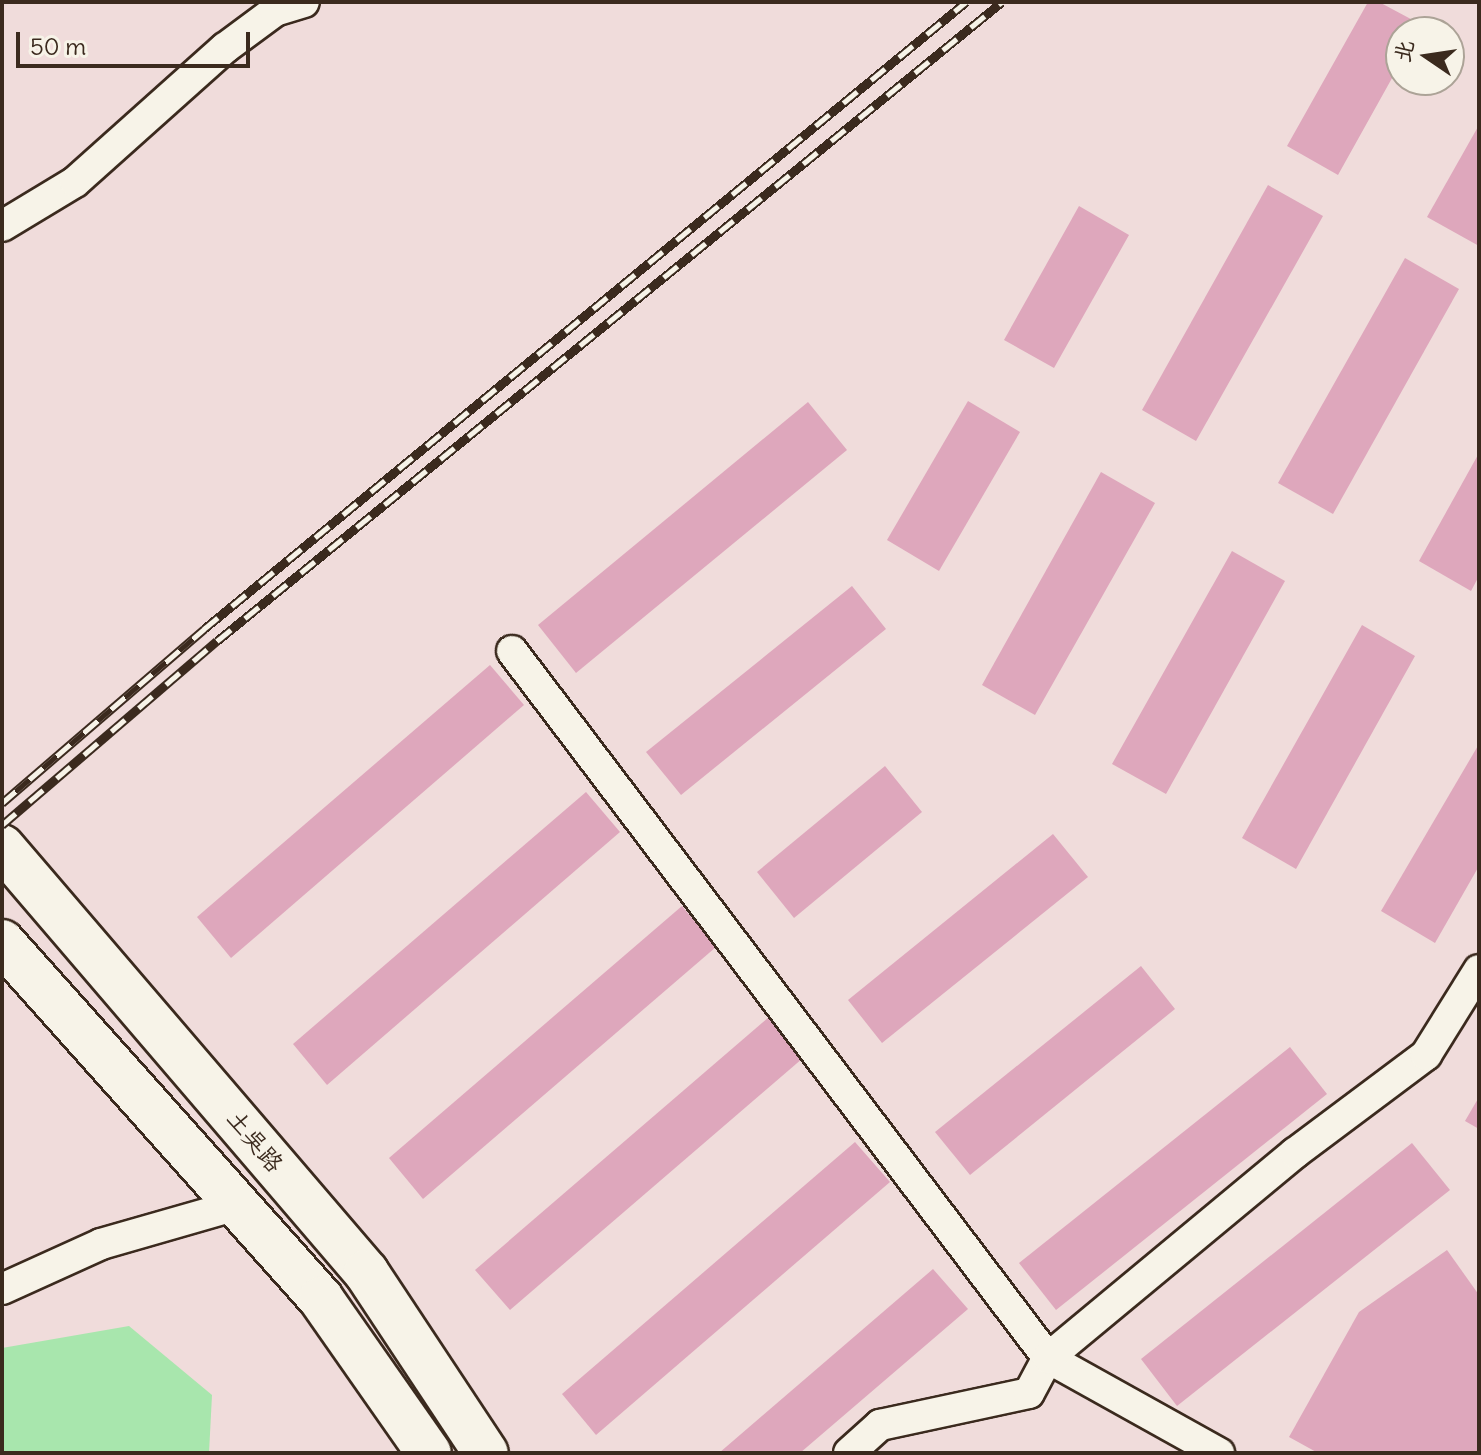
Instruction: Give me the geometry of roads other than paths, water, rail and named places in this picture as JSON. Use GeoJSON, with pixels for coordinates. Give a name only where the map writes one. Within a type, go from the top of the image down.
{"type":"FeatureCollection","features":[{"type":"Feature","properties":{"kind":"main road","name":"土吴路"},"geometry":{"type":"LineString","coordinates":[[2,847],[40,885],[366,1272],[486,1453]]}},
{"type":"Feature","properties":{"kind":"main road"},"geometry":{"type":"LineString","coordinates":[[2,942],[321,1299],[429,1453]]}},
{"type":"Feature","properties":{"kind":"street"},"geometry":{"type":"LineString","coordinates":[[2,226],[75,182],[225,48],[275,11],[304,2]]}},
{"type":"Feature","properties":{"kind":"street"},"geometry":{"type":"LineString","coordinates":[[512,651],[1048,1358],[1219,1453]]}},
{"type":"Feature","properties":{"kind":"street"},"geometry":{"type":"LineString","coordinates":[[849,1453],[880,1425],[1029,1393],[1048,1358],[1295,1153],[1426,1055],[1479,970]]}},
{"type":"Feature","properties":{"kind":"street"},"geometry":{"type":"LineString","coordinates":[[2,1289],[101,1244],[237,1205]]}},
{"type":"Feature","properties":{"kind":"railway"},"geometry":{"type":"LineString","coordinates":[[2,803],[204,629],[966,2]]}},
{"type":"Feature","properties":{"kind":"railway"},"geometry":{"type":"LineString","coordinates":[[2,825],[217,641],[1002,2]]}}]}
